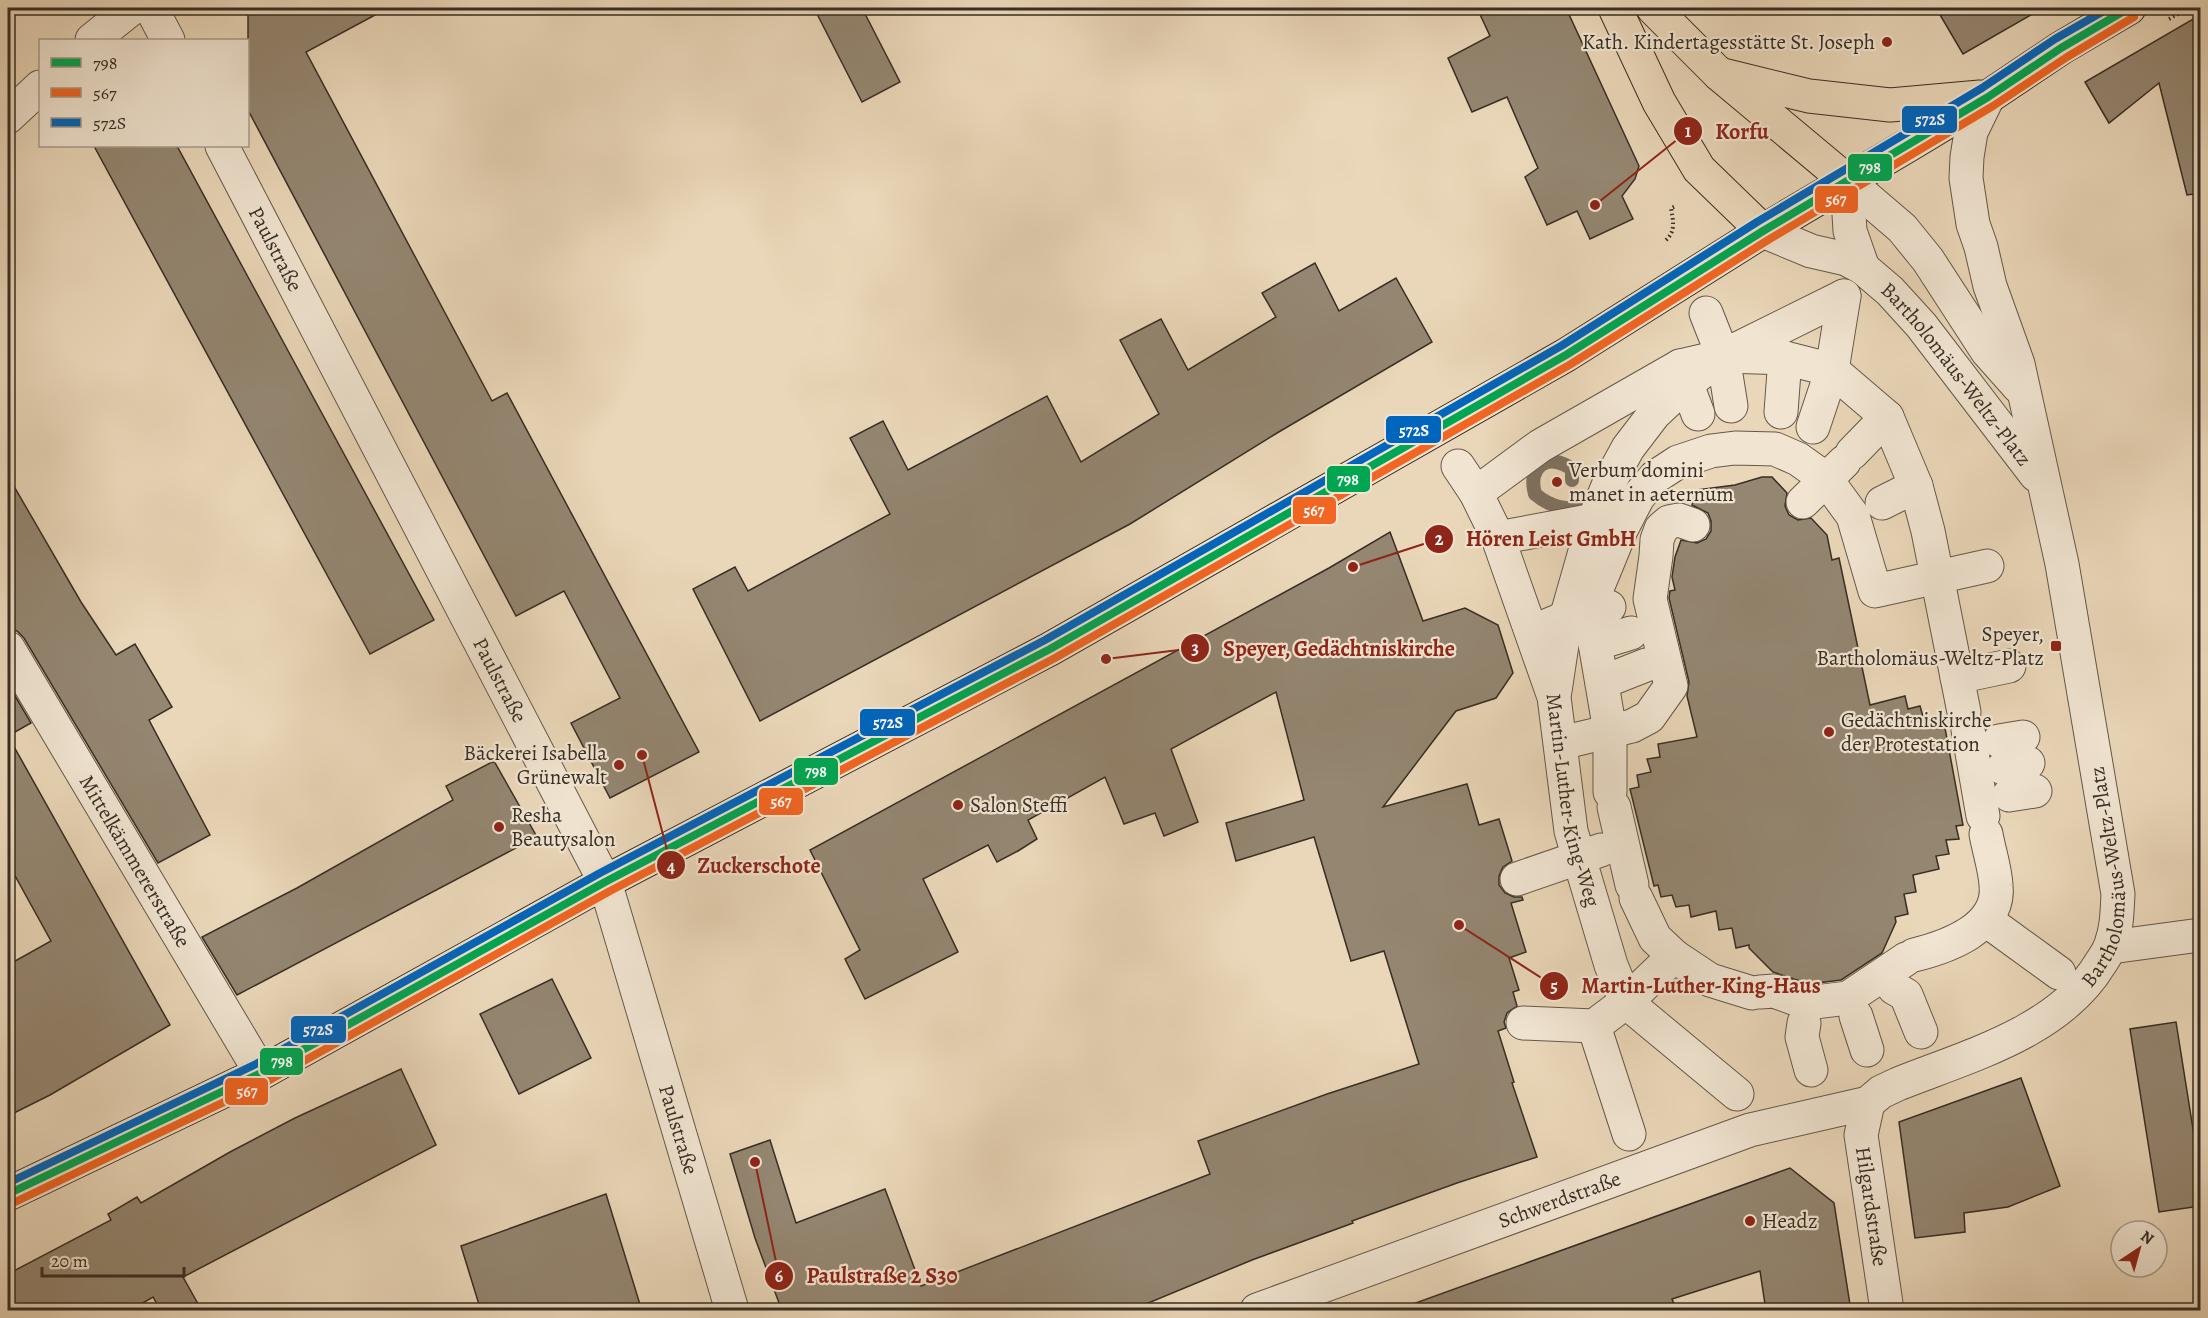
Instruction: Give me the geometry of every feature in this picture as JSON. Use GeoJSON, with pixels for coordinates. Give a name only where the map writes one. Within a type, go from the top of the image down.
{"type":"FeatureCollection","features":[{"type":"Feature","properties":{"kind":"main road"},"geometry":{"type":"LineString","coordinates":[[1615,8],[1659,102],[1699,169],[1763,231]]}},
{"type":"Feature","properties":{"kind":"main road"},"geometry":{"type":"LineString","coordinates":[[1653,8],[1719,75],[1847,181]]}},
{"type":"Feature","properties":{"kind":"main road"},"geometry":{"type":"LineString","coordinates":[[8,1194],[261,1073],[605,882],[1050,649],[1566,355],[1763,231],[1988,97],[2061,48],[2129,8]]}},
{"type":"Feature","properties":{"kind":"main road"},"geometry":{"type":"LineString","coordinates":[[1719,75],[1809,96],[1890,105],[1988,97]]}},
{"type":"Feature","properties":{"kind":"street"},"geometry":{"type":"LineString","coordinates":[[93,39],[132,8]]}},
{"type":"Feature","properties":{"kind":"street"},"geometry":{"type":"LineString","coordinates":[[151,8],[167,39]]}},
{"type":"Feature","properties":{"kind":"street"},"geometry":{"type":"LineString","coordinates":[[8,117],[39,88]]}},
{"type":"Feature","properties":{"kind":"street"},"geometry":{"type":"LineString","coordinates":[[1988,97],[1971,132],[1966,178],[1973,224],[1990,286],[2018,364],[2025,393]]}},
{"type":"Feature","properties":{"kind":"street","name":"Paulstraße"},"geometry":{"type":"LineString","coordinates":[[223,147],[605,882],[732,1311]]}},
{"type":"Feature","properties":{"kind":"street","name":"Bartholomäus-Weltz-Platz"},"geometry":{"type":"LineString","coordinates":[[1847,181],[1850,231],[1863,268]]}},
{"type":"Feature","properties":{"kind":"street","name":"Bartholomäus-Weltz-Platz"},"geometry":{"type":"LineString","coordinates":[[1847,181],[1908,236],[1928,260],[1987,351],[2025,393],[2062,564],[2118,894],[2117,924],[2111,947],[2093,976],[2059,1012],[2032,1029],[1881,1092],[1868,1103]]}},
{"type":"Feature","properties":{"kind":"street","name":"Bartholomäus-Weltz-Platz"},"geometry":{"type":"LineString","coordinates":[[1763,231],[1811,251],[1846,259],[1863,268],[1890,291],[1921,325],[2044,486]]}},
{"type":"Feature","properties":{"kind":"street"},"geometry":{"type":"LineString","coordinates":[[1723,357],[1844,296],[1832,370],[1793,434]]}},
{"type":"Feature","properties":{"kind":"street"},"geometry":{"type":"LineString","coordinates":[[1554,697],[1640,524],[1712,421],[1723,357],[1706,313]]}},
{"type":"Feature","properties":{"kind":"street"},"geometry":{"type":"LineString","coordinates":[[1598,414],[1640,524],[1596,644],[1610,731],[1611,848],[1655,938],[1674,956],[1710,980],[1756,992],[1774,991],[1805,1014],[1852,1008],[1895,973],[1964,936],[1986,920],[1994,905],[1997,887],[1991,770],[1957,677],[1928,531],[1916,486],[1887,417],[1832,370],[1785,358],[1723,357]]}},
{"type":"Feature","properties":{"kind":"street"},"geometry":{"type":"LineString","coordinates":[[1532,632],[1640,524],[1712,421],[1723,357]]}},
{"type":"Feature","properties":{"kind":"street"},"geometry":{"type":"LineString","coordinates":[[1785,358],[1793,434]]}},
{"type":"Feature","properties":{"kind":"street"},"geometry":{"type":"LineString","coordinates":[[1476,493],[1540,446],[1598,414]]}},
{"type":"Feature","properties":{"kind":"street"},"geometry":{"type":"LineString","coordinates":[[1561,743],[1632,726],[1648,717],[1671,686],[1656,661],[1640,524],[1598,414]]}},
{"type":"Feature","properties":{"kind":"street"},"geometry":{"type":"LineString","coordinates":[[1803,502],[1887,417]]}},
{"type":"Feature","properties":{"kind":"street"},"geometry":{"type":"LineString","coordinates":[[1712,421],[1793,434],[1841,465],[1868,509],[1875,591],[1987,566]]}},
{"type":"Feature","properties":{"kind":"street","name":"Martin-Luther-King-Weg"},"geometry":{"type":"LineString","coordinates":[[1458,466],[1476,493],[1498,538],[1554,697],[1561,743],[1611,848],[1611,965],[1626,1002],[1737,1094]]}},
{"type":"Feature","properties":{"kind":"street"},"geometry":{"type":"LineString","coordinates":[[1868,509],[1916,486]]}},
{"type":"Feature","properties":{"kind":"street"},"geometry":{"type":"LineString","coordinates":[[1498,538],[1640,524]]}},
{"type":"Feature","properties":{"kind":"street","name":"Mittelkämmererstraße"},"geometry":{"type":"LineString","coordinates":[[8,648],[261,1073]]}},
{"type":"Feature","properties":{"kind":"street"},"geometry":{"type":"LineString","coordinates":[[1603,682],[1656,661]]}},
{"type":"Feature","properties":{"kind":"street"},"geometry":{"type":"LineString","coordinates":[[1957,677],[2009,666]]}},
{"type":"Feature","properties":{"kind":"street"},"geometry":{"type":"LineString","coordinates":[[1517,879],[1611,848]]}},
{"type":"Feature","properties":{"kind":"street"},"geometry":{"type":"LineString","coordinates":[[1986,920],[2059,973]]}},
{"type":"Feature","properties":{"kind":"street"},"geometry":{"type":"LineString","coordinates":[[2111,947],[2200,935]]}},
{"type":"Feature","properties":{"kind":"street"},"geometry":{"type":"LineString","coordinates":[[1523,1023],[1594,1026],[1626,1002],[1674,956]]}},
{"type":"Feature","properties":{"kind":"street"},"geometry":{"type":"LineString","coordinates":[[1895,973],[1921,1032]]}},
{"type":"Feature","properties":{"kind":"street"},"geometry":{"type":"LineString","coordinates":[[1852,1008],[1867,1050]]}},
{"type":"Feature","properties":{"kind":"street"},"geometry":{"type":"LineString","coordinates":[[1805,1014],[1802,1037],[1811,1070]]}},
{"type":"Feature","properties":{"kind":"street"},"geometry":{"type":"LineString","coordinates":[[1594,1026],[1629,1134]]}},
{"type":"Feature","properties":{"kind":"street","name":"Schwerdstraße"},"geometry":{"type":"LineString","coordinates":[[1257,1311],[1750,1130],[1868,1103]]}},
{"type":"Feature","properties":{"kind":"street","name":"Hilgardstraße"},"geometry":{"type":"LineString","coordinates":[[1868,1103],[1861,1135],[1887,1311]]}},
{"type":"Feature","properties":{"kind":"building"},"geometry":{"type":"Polygon","coordinates":[[[248,8],[388,8],[306,52],[492,401],[507,393],[699,752],[610,798],[571,723],[620,698],[564,591],[516,616],[249,112],[248,8]]]}},
{"type":"Feature","properties":{"kind":"building"},"geometry":{"type":"Polygon","coordinates":[[[814,8],[862,8],[900,82],[862,102],[814,8]]]}},
{"type":"Feature","properties":{"kind":"building"},"geometry":{"type":"Polygon","coordinates":[[[1477,8],[1566,8],[1639,166],[1635,179],[1622,196],[1633,219],[1590,239],[1577,211],[1547,225],[1525,177],[1538,168],[1507,97],[1472,112],[1448,58],[1490,36],[1477,8]]]}},
{"type":"Feature","properties":{"kind":"building"},"geometry":{"type":"Polygon","coordinates":[[[1936,8],[2043,8],[1963,54],[1936,8]]]}},
{"type":"Feature","properties":{"kind":"building"},"geometry":{"type":"Polygon","coordinates":[[[2200,15],[2200,193],[2187,195],[2159,83],[2109,123],[2085,82],[2200,15]]]}},
{"type":"Feature","properties":{"kind":"building"},"geometry":{"type":"Polygon","coordinates":[[[95,147],[178,147],[434,620],[370,654],[95,147]]]}},
{"type":"Feature","properties":{"kind":"building"},"geometry":{"type":"Polygon","coordinates":[[[1315,263],[1339,311],[1396,278],[1432,342],[1277,433],[1130,524],[760,721],[693,589],[735,567],[748,591],[890,514],[850,438],[883,421],[908,470],[1047,396],[1081,462],[1159,414],[1120,340],[1161,319],[1188,370],[1276,317],[1262,293],[1315,263]]]}},
{"type":"Feature","properties":{"kind":"building"},"geometry":{"type":"Polygon","coordinates":[[[8,476],[81,602],[116,655],[135,644],[172,707],[149,720],[210,835],[158,863],[24,638],[17,631],[8,629],[8,476]]]}},
{"type":"Feature","properties":{"kind":"building","name":"Gedächtniskirche der Protestation"},"geometry":{"type":"Polygon","coordinates":[[[1762,477],[1772,477],[1787,493],[1785,506],[1789,515],[1798,520],[1811,518],[1827,535],[1832,560],[1839,558],[1870,705],[1905,696],[1908,709],[1920,706],[1924,720],[1935,717],[1938,729],[1945,728],[1963,825],[1956,826],[1959,839],[1946,840],[1949,854],[1936,856],[1939,869],[1913,875],[1916,892],[1904,894],[1908,914],[1895,917],[1896,922],[1882,953],[1841,980],[1809,984],[1773,972],[1749,948],[1749,945],[1736,948],[1732,928],[1719,930],[1716,911],[1691,917],[1689,905],[1676,907],[1672,895],[1661,897],[1658,885],[1654,886],[1630,789],[1639,787],[1637,775],[1651,772],[1647,759],[1660,757],[1658,744],[1697,737],[1687,696],[1689,682],[1669,598],[1670,591],[1675,590],[1672,577],[1675,557],[1681,540],[1697,543],[1706,539],[1711,531],[1708,513],[1692,505],[1697,490],[1735,485],[1762,477]]]}},
{"type":"Feature","properties":{"kind":"building"},"geometry":{"type":"Polygon","coordinates":[[[1390,532],[1423,621],[1465,608],[1498,625],[1513,673],[1496,698],[1456,711],[1383,807],[1467,784],[1479,825],[1499,819],[1512,861],[1503,867],[1499,876],[1499,885],[1505,893],[1514,897],[1522,897],[1523,900],[1511,903],[1526,952],[1509,958],[1519,990],[1513,992],[1517,1006],[1507,1013],[1504,1022],[1506,1028],[1498,1031],[1514,1082],[1512,1083],[1537,1157],[1352,1221],[1353,1223],[1252,1260],[1129,1311],[782,1311],[755,1238],[730,1154],[770,1140],[796,1223],[885,1189],[921,1286],[1210,1174],[1198,1141],[1327,1094],[1419,1064],[1384,951],[1351,961],[1314,837],[1236,861],[1226,823],[1304,800],[1276,692],[1171,749],[1198,822],[1164,836],[1155,813],[1124,824],[1105,777],[1028,820],[1037,839],[1018,851],[997,862],[988,845],[923,879],[958,952],[865,999],[845,959],[860,950],[810,850],[1329,568],[1390,532]]]}},
{"type":"Feature","properties":{"kind":"building"},"geometry":{"type":"Polygon","coordinates":[[[8,684],[31,723],[8,736],[8,684]]]}},
{"type":"Feature","properties":{"kind":"building"},"geometry":{"type":"Polygon","coordinates":[[[8,736],[170,1025],[50,1095],[8,1116],[8,965],[51,941],[8,863],[8,736]]]}},
{"type":"Feature","properties":{"kind":"building"},"geometry":{"type":"Polygon","coordinates":[[[494,761],[537,837],[237,995],[202,937],[297,888],[453,800],[446,786],[494,761]]]}},
{"type":"Feature","properties":{"kind":"building"},"geometry":{"type":"Polygon","coordinates":[[[552,979],[591,1058],[519,1094],[480,1014],[552,979]]]}},
{"type":"Feature","properties":{"kind":"building"},"geometry":{"type":"Polygon","coordinates":[[[2176,1022],[2200,1173],[2200,1206],[2159,1212],[2130,1029],[2176,1022]]]}},
{"type":"Feature","properties":{"kind":"building"},"geometry":{"type":"Polygon","coordinates":[[[401,1069],[436,1145],[183,1277],[202,1311],[161,1311],[153,1297],[129,1311],[8,1311],[8,1274],[111,1220],[108,1214],[137,1197],[141,1203],[295,1118],[401,1069]]]}},
{"type":"Feature","properties":{"kind":"building"},"geometry":{"type":"Polygon","coordinates":[[[2021,1078],[2060,1186],[2008,1207],[1964,1213],[1965,1232],[1915,1238],[1899,1122],[2021,1078]]]}},
{"type":"Feature","properties":{"kind":"building"},"geometry":{"type":"Polygon","coordinates":[[[1790,1168],[1834,1203],[1851,1311],[1766,1311],[1760,1271],[1672,1299],[1677,1311],[1410,1311],[1410,1305],[1790,1168]]]}},
{"type":"Feature","properties":{"kind":"building"},"geometry":{"type":"Polygon","coordinates":[[[606,1194],[642,1311],[481,1311],[461,1246],[606,1194]]]}},
{"type":"Feature","properties":{"kind":"waterway"},"geometry":{"type":"LineString","coordinates":[[1572,480],[1572,469],[1563,464],[1548,462],[1537,469],[1534,476],[1535,494],[1560,507],[1573,508],[1587,505]]}},
{"type":"Feature","properties":{"kind":"transit line","name":"572S"},"geometry":{"type":"LineString","coordinates":[[8,1183],[256,1064],[600,873],[1045,640],[1561,346],[1757,222],[1982,88],[2055,39],[2109,8]]}},
{"type":"Feature","properties":{"kind":"transit line","name":"798"},"geometry":{"type":"LineString","coordinates":[[8,1194],[261,1073],[605,882],[1050,649],[1566,355],[1763,231],[1988,97],[2061,48],[2129,8]]}},
{"type":"Feature","properties":{"kind":"transit line","name":"567"},"geometry":{"type":"LineString","coordinates":[[13,1203],[266,1082],[610,891],[1055,658],[1571,364],[1768,240],[1993,106],[2067,57],[2134,17]]}},
{"type":"Feature","properties":{"kind":"place","name":"Kath. Kindertagesstätte St. Joseph"},"geometry":{"type":"Point","coordinates":[1887,42]}},
{"type":"Feature","properties":{"kind":"place","name":"Korfu"},"geometry":{"type":"Point","coordinates":[1595,205]}},
{"type":"Feature","properties":{"kind":"place","name":"Verbum domini manet in aeternum"},"geometry":{"type":"Point","coordinates":[1557,482]}},
{"type":"Feature","properties":{"kind":"place","name":"Hören Leist GmbH"},"geometry":{"type":"Point","coordinates":[1353,567]}},
{"type":"Feature","properties":{"kind":"place","name":"Speyer, Bartholomäus-Weltz-Platz"},"geometry":{"type":"Point","coordinates":[2056,646]}},
{"type":"Feature","properties":{"kind":"place","name":"Speyer, Gedächtniskirche"},"geometry":{"type":"Point","coordinates":[1106,659]}},
{"type":"Feature","properties":{"kind":"place","name":"Gedächtniskirche der Protestation"},"geometry":{"type":"Point","coordinates":[1829,732]}},
{"type":"Feature","properties":{"kind":"place","name":"Zuckerschote"},"geometry":{"type":"Point","coordinates":[642,755]}},
{"type":"Feature","properties":{"kind":"place","name":"Bäckerei Isabella Grünewalt"},"geometry":{"type":"Point","coordinates":[619,765]}},
{"type":"Feature","properties":{"kind":"place","name":"Salon Steffi"},"geometry":{"type":"Point","coordinates":[958,805]}},
{"type":"Feature","properties":{"kind":"place","name":"Resha Beautysalon"},"geometry":{"type":"Point","coordinates":[499,827]}},
{"type":"Feature","properties":{"kind":"place","name":"Martin-Luther-King-Haus"},"geometry":{"type":"Point","coordinates":[1459,925]}},
{"type":"Feature","properties":{"kind":"place","name":"Paulstraße 2 S30"},"geometry":{"type":"Point","coordinates":[755,1162]}},
{"type":"Feature","properties":{"kind":"place","name":"Headz"},"geometry":{"type":"Point","coordinates":[1750,1221]}}]}
